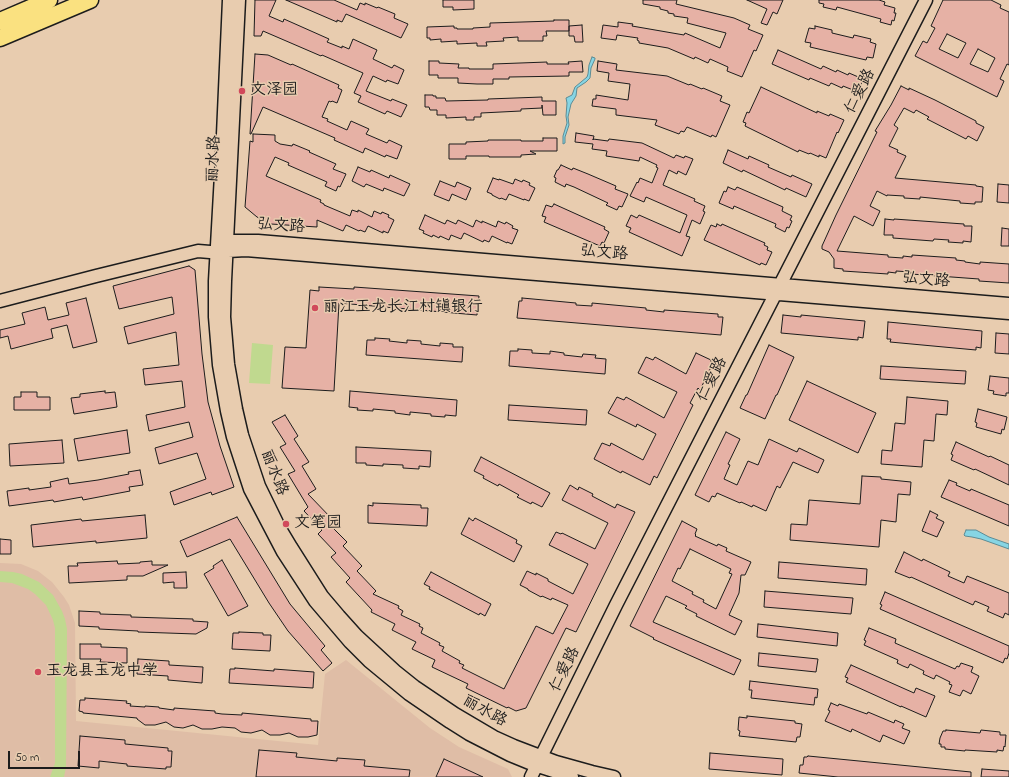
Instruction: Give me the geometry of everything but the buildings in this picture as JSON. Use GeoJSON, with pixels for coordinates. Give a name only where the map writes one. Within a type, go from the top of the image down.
{"type":"FeatureCollection","features":[{"type":"Feature","properties":{"kind":"main road"},"geometry":{"type":"LineString","coordinates":[[0,21],[49,0]]}},
{"type":"Feature","properties":{"kind":"main road"},"geometry":{"type":"LineString","coordinates":[[0,38],[90,0]]}},
{"type":"Feature","properties":{"kind":"street","name":"丽水路"},"geometry":{"type":"LineString","coordinates":[[222,246],[229,0]]}},
{"type":"Feature","properties":{"kind":"street","name":"丽水路"},"geometry":{"type":"LineString","coordinates":[[239,0],[222,246],[215,299],[216,342],[222,388],[233,437],[250,489],[271,531],[298,577],[315,601],[350,642],[369,661],[404,690],[430,710],[469,734],[510,755],[614,777]]}},
{"type":"Feature","properties":{"kind":"street","name":"仁爱路"},"geometry":{"type":"LineString","coordinates":[[531,777],[616,605],[926,0]]}},
{"type":"Feature","properties":{"kind":"street","name":"弘文路"},"geometry":{"type":"LineString","coordinates":[[0,301],[198,251],[210,252],[222,246],[246,250],[777,289],[1009,304]]}},
{"type":"Feature","properties":{"kind":"street","name":"弘文路"},"geometry":{"type":"LineString","coordinates":[[777,289],[1009,313]]}},
{"type":"Feature","properties":{"kind":"street","name":"丽水路"},"geometry":{"type":"LineString","coordinates":[[539,761],[572,777]]}},
{"type":"Feature","properties":{"kind":"shaded area","name":"玉龙县玉龙中学"},"geometry":{"type":"Polygon","coordinates":[[[0,563],[21,564],[38,571],[52,582],[69,605],[75,623],[76,721],[318,745],[325,674],[346,660],[430,728],[459,747],[508,769],[512,777],[0,777],[0,563]]]}},
{"type":"Feature","properties":{"kind":"green space"},"geometry":{"type":"Polygon","coordinates":[[[252,343],[273,345],[270,384],[249,383],[252,343]]]}},
{"type":"Feature","properties":{"kind":"green space"},"geometry":{"type":"Polygon","coordinates":[[[0,571],[22,574],[39,582],[53,595],[65,619],[67,629],[66,767],[64,777],[50,777],[55,763],[55,628],[53,620],[46,605],[35,594],[28,589],[12,583],[0,582],[0,571]]]}},
{"type":"Feature","properties":{"kind":"water"},"geometry":{"type":"Polygon","coordinates":[[[592,57],[595,59],[591,68],[590,78],[577,88],[576,96],[571,104],[568,117],[569,125],[565,137],[565,143],[563,144],[563,136],[567,123],[566,98],[572,95],[575,87],[587,77],[592,57]]]}},
{"type":"Feature","properties":{"kind":"water"},"geometry":{"type":"Polygon","coordinates":[[[966,530],[976,530],[989,537],[1009,544],[1009,549],[981,539],[965,536],[966,530]]]}},
{"type":"Feature","properties":{"kind":"place","name":"文泽园"},"geometry":{"type":"Point","coordinates":[242,91]}},
{"type":"Feature","properties":{"kind":"place","name":"丽江玉龙长江村镇银行"},"geometry":{"type":"Point","coordinates":[315,308]}},
{"type":"Feature","properties":{"kind":"place","name":"文笔园"},"geometry":{"type":"Point","coordinates":[286,524]}},
{"type":"Feature","properties":{"kind":"place","name":"玉龙县玉龙中学"},"geometry":{"type":"Point","coordinates":[38,672]}}]}
